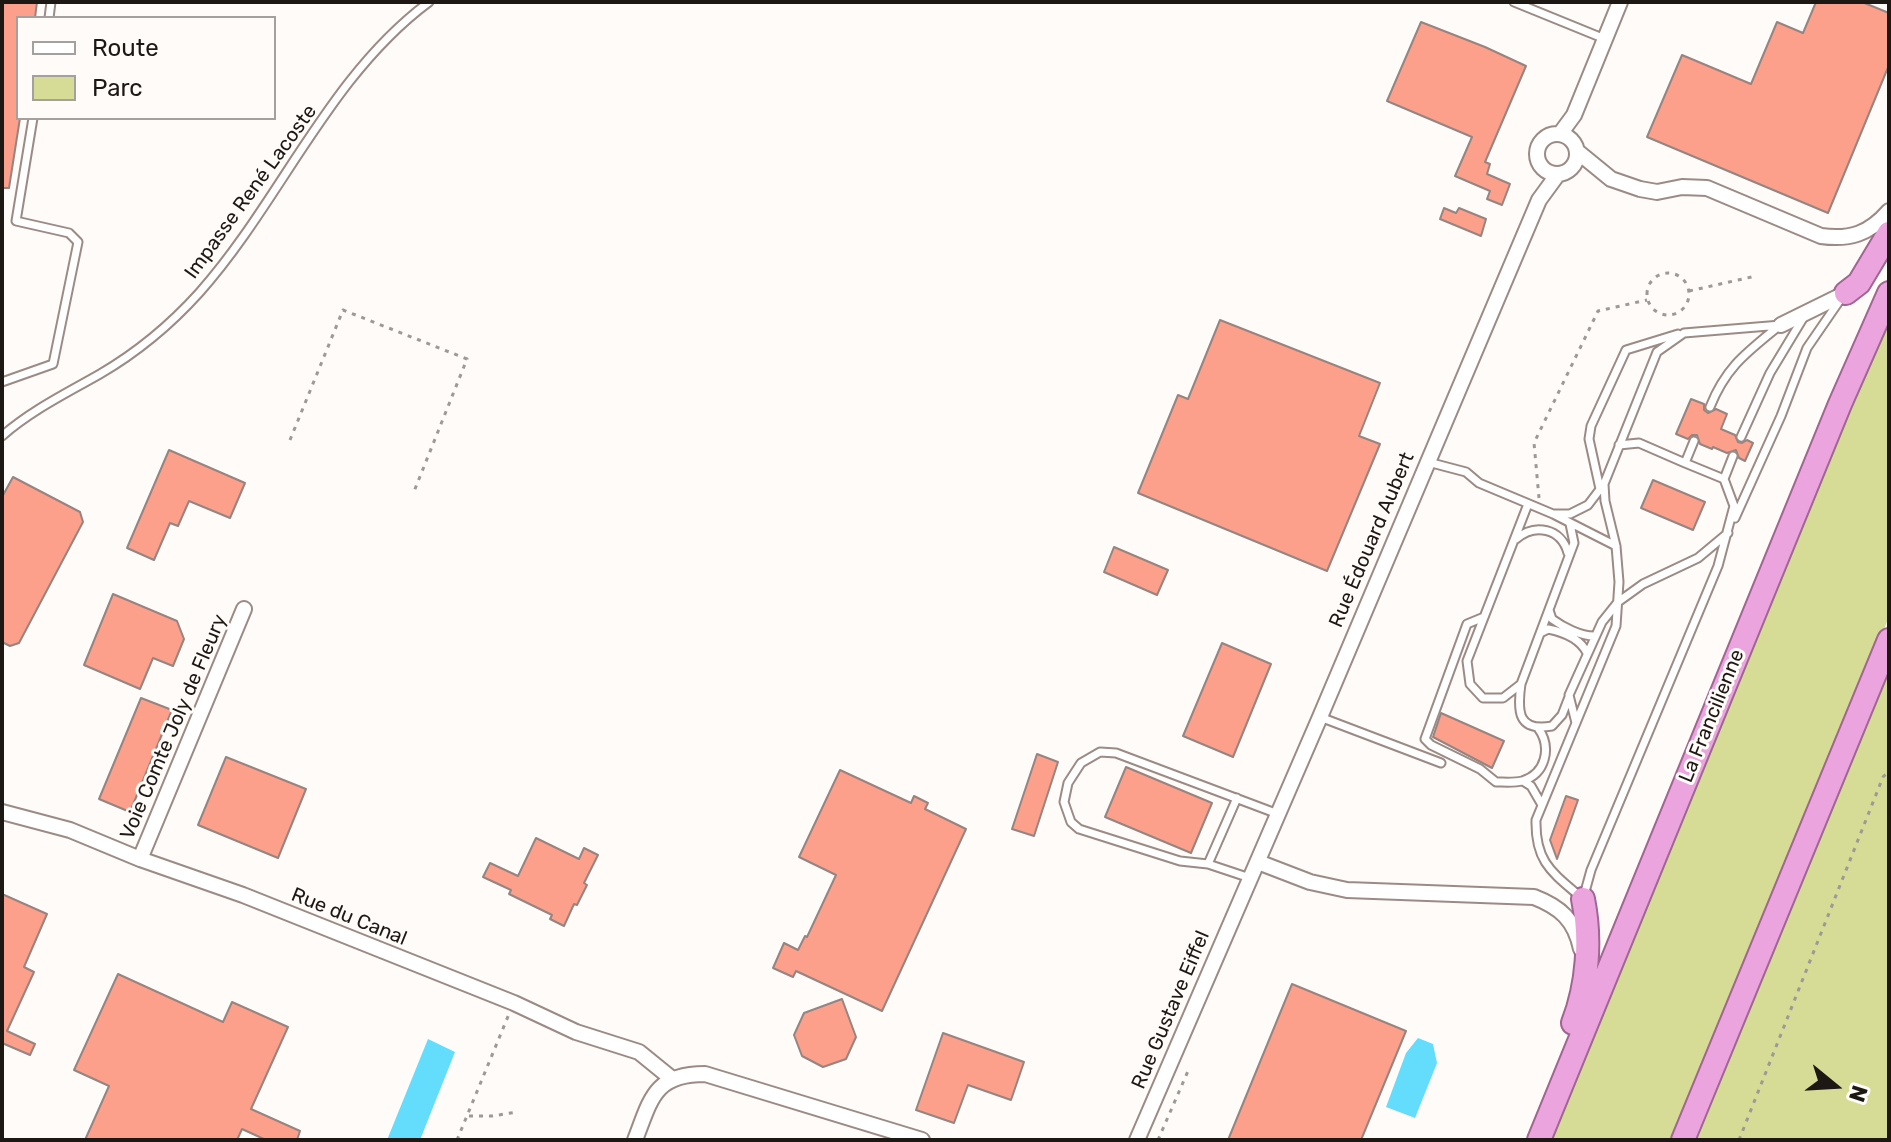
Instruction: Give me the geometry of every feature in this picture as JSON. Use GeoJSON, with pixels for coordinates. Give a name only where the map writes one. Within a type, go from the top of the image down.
{"type":"FeatureCollection","features":[{"type":"Feature","properties":{"kind":"highway"},"geometry":{"type":"LineString","coordinates":[[1846,293],[1859,283],[1889,233]]}},
{"type":"Feature","properties":{"kind":"highway","name":"La Francilienne"},"geometry":{"type":"LineString","coordinates":[[1539,1140],[1840,404],[1889,293]]}},
{"type":"Feature","properties":{"kind":"highway"},"geometry":{"type":"LineString","coordinates":[[1683,1140],[1889,640]]}},
{"type":"Feature","properties":{"kind":"highway"},"geometry":{"type":"LineString","coordinates":[[1524,1140],[1578,1009],[1585,977],[1589,927],[1583,899]]}},
{"type":"Feature","properties":{"kind":"street"},"geometry":{"type":"LineString","coordinates":[[1560,134],[1574,115],[1620,2]]}},
{"type":"Feature","properties":{"kind":"street"},"geometry":{"type":"LineString","coordinates":[[1574,115],[1577,149],[1575,165],[1558,174],[1545,170],[1537,153],[1542,140],[1560,134],[1572,140],[1577,149],[1611,179],[1657,192],[1682,187],[1707,188],[1821,236],[1858,236],[1876,226],[1889,211]]}},
{"type":"Feature","properties":{"kind":"street","name":"Rue Édouard Aubert"},"geometry":{"type":"LineString","coordinates":[[1539,200],[1541,166]]}},
{"type":"Feature","properties":{"kind":"street","name":"Rue Édouard Aubert"},"geometry":{"type":"LineString","coordinates":[[1242,895],[1539,200],[1558,174]]}},
{"type":"Feature","properties":{"kind":"street"},"geometry":{"type":"LineString","coordinates":[[1781,325],[1846,293]]}},
{"type":"Feature","properties":{"kind":"street","name":"Voie Comte Joly de Fleury"},"geometry":{"type":"LineString","coordinates":[[140,859],[244,609]]}},
{"type":"Feature","properties":{"kind":"street","name":"Rue du Canal"},"geometry":{"type":"LineString","coordinates":[[2,812],[70,830],[140,859],[243,895],[514,1003],[576,1032],[639,1052],[676,1077]]}},
{"type":"Feature","properties":{"kind":"street"},"geometry":{"type":"LineString","coordinates":[[1258,862],[1310,882],[1347,890],[1534,897],[1555,905],[1570,920],[1585,958]]}},
{"type":"Feature","properties":{"kind":"street","name":"Rue Gustave Eiffel"},"geometry":{"type":"LineString","coordinates":[[1137,1140],[1242,895]]}},
{"type":"Feature","properties":{"kind":"street"},"geometry":{"type":"LineString","coordinates":[[635,1140],[654,1097],[676,1077],[705,1074],[922,1140]]}},
{"type":"Feature","properties":{"kind":"lane","name":"Impasse René Lacoste"},"geometry":{"type":"LineString","coordinates":[[2,436],[26,415],[101,373],[132,351],[198,293],[246,233],[355,73],[411,15],[429,2]]}},
{"type":"Feature","properties":{"kind":"lane"},"geometry":{"type":"LineString","coordinates":[[1514,2],[1605,39]]}},
{"type":"Feature","properties":{"kind":"lane"},"geometry":{"type":"LineString","coordinates":[[2,382],[53,364],[78,242],[69,233],[16,221],[33,120]]}},
{"type":"Feature","properties":{"kind":"lane"},"geometry":{"type":"LineString","coordinates":[[1781,325],[1684,333],[1626,350],[1597,409],[1589,439],[1616,546],[1616,626],[1552,779],[1536,820],[1535,833],[1541,856],[1552,873],[1583,899],[1591,870],[1807,348],[1846,293]]}},
{"type":"Feature","properties":{"kind":"lane"},"geometry":{"type":"LineString","coordinates":[[1741,437],[1770,373],[1806,313]]}},
{"type":"Feature","properties":{"kind":"lane"},"geometry":{"type":"LineString","coordinates":[[1710,407],[1721,380],[1745,353],[1781,325]]}},
{"type":"Feature","properties":{"kind":"lane"},"geometry":{"type":"LineString","coordinates":[[1553,514],[1570,514],[1588,505],[1602,486],[1657,352],[1684,333]]}},
{"type":"Feature","properties":{"kind":"lane"},"geometry":{"type":"LineString","coordinates":[[1685,463],[1694,441]]}},
{"type":"Feature","properties":{"kind":"lane"},"geometry":{"type":"LineString","coordinates":[[1619,445],[1639,443],[1724,479]]}},
{"type":"Feature","properties":{"kind":"lane"},"geometry":{"type":"LineString","coordinates":[[1538,728],[1552,726],[1562,715],[1594,636],[1618,602],[1643,584],[1698,558],[1730,531],[1734,506],[1724,479],[1733,456]]}},
{"type":"Feature","properties":{"kind":"lane"},"geometry":{"type":"LineString","coordinates":[[1426,462],[1466,472],[1479,483],[1553,514],[1616,546]]}},
{"type":"Feature","properties":{"kind":"lane"},"geometry":{"type":"LineString","coordinates":[[1521,684],[1503,698],[1483,698],[1470,684],[1467,661],[1528,504]]}},
{"type":"Feature","properties":{"kind":"lane"},"geometry":{"type":"LineString","coordinates":[[1484,617],[1467,624],[1425,739],[1480,769],[1496,782],[1523,781],[1535,775],[1543,762],[1546,738],[1538,728],[1526,722],[1517,709],[1521,684],[1574,543],[1570,524]]}},
{"type":"Feature","properties":{"kind":"lane"},"geometry":{"type":"LineString","coordinates":[[1514,540],[1532,529],[1554,533],[1566,544],[1569,555]]}},
{"type":"Feature","properties":{"kind":"lane"},"geometry":{"type":"LineString","coordinates":[[1549,610],[1557,623],[1586,636],[1594,636]]}},
{"type":"Feature","properties":{"kind":"lane"},"geometry":{"type":"LineString","coordinates":[[1540,634],[1548,629],[1555,630],[1582,643],[1587,653]]}},
{"type":"Feature","properties":{"kind":"lane"},"geometry":{"type":"LineString","coordinates":[[1569,695],[1576,723]]}},
{"type":"Feature","properties":{"kind":"lane"},"geometry":{"type":"LineString","coordinates":[[1320,717],[1441,763]]}},
{"type":"Feature","properties":{"kind":"lane"},"geometry":{"type":"LineString","coordinates":[[1250,878],[1208,864],[1180,861],[1079,829],[1066,813],[1064,802],[1068,783],[1081,763],[1090,756],[1100,752],[1116,753],[1278,814]]}},
{"type":"Feature","properties":{"kind":"lane"},"geometry":{"type":"LineString","coordinates":[[1543,762],[1552,779]]}},
{"type":"Feature","properties":{"kind":"lane"},"geometry":{"type":"LineString","coordinates":[[1523,781],[1538,794],[1542,805]]}},
{"type":"Feature","properties":{"kind":"lane"},"geometry":{"type":"LineString","coordinates":[[1208,864],[1237,798]]}},
{"type":"Feature","properties":{"kind":"path"},"geometry":{"type":"LineString","coordinates":[[1670,273],[1682,279],[1688,291],[1686,305],[1669,316],[1655,312],[1647,300],[1652,281],[1663,274],[1670,273]]}},
{"type":"Feature","properties":{"kind":"path"},"geometry":{"type":"LineString","coordinates":[[1688,291],[1756,276]]}},
{"type":"Feature","properties":{"kind":"path"},"geometry":{"type":"LineString","coordinates":[[1539,509],[1534,443],[1598,311],[1647,300]]}},
{"type":"Feature","properties":{"kind":"path"},"geometry":{"type":"LineString","coordinates":[[290,440],[343,310],[467,359],[413,494]]}},
{"type":"Feature","properties":{"kind":"path"},"geometry":{"type":"LineString","coordinates":[[1739,1140],[1883,777],[1889,771]]}},
{"type":"Feature","properties":{"kind":"path"},"geometry":{"type":"LineString","coordinates":[[457,1140],[514,1003]]}},
{"type":"Feature","properties":{"kind":"path"},"geometry":{"type":"LineString","coordinates":[[1158,1140],[1188,1071]]}},
{"type":"Feature","properties":{"kind":"path"},"geometry":{"type":"LineString","coordinates":[[467,1116],[517,1112]]}},
{"type":"Feature","properties":{"kind":"green space"},"geometry":{"type":"Polygon","coordinates":[[[1889,316],[1889,617],[1673,1140],[1551,1140],[1797,532],[1889,316]]]}},
{"type":"Feature","properties":{"kind":"green space"},"geometry":{"type":"Polygon","coordinates":[[[1889,669],[1889,1140],[1697,1140],[1889,669]]]}},
{"type":"Feature","properties":{"kind":"water"},"geometry":{"type":"Polygon","coordinates":[[[1418,1038],[1433,1044],[1437,1063],[1415,1118],[1386,1107],[1406,1053],[1418,1038]]]}},
{"type":"Feature","properties":{"kind":"water"},"geometry":{"type":"Polygon","coordinates":[[[428,1039],[455,1052],[420,1140],[387,1140],[428,1039]]]}},
{"type":"Feature","properties":{"kind":"building"},"geometry":{"type":"Polygon","coordinates":[[[2,2],[37,2],[35,16],[16,16],[16,120],[20,120],[9,188],[2,188],[2,2]]]}},
{"type":"Feature","properties":{"kind":"building"},"geometry":{"type":"Polygon","coordinates":[[[1816,2],[1862,2],[1889,13],[1889,65],[1828,213],[1647,137],[1682,55],[1751,84],[1777,22],[1803,33],[1816,2]]]}},
{"type":"Feature","properties":{"kind":"building"},"geometry":{"type":"Polygon","coordinates":[[[1421,22],[1526,66],[1485,162],[1490,164],[1487,174],[1510,184],[1502,205],[1487,199],[1490,191],[1455,176],[1472,137],[1387,101],[1421,22]]]}},
{"type":"Feature","properties":{"kind":"building"},"geometry":{"type":"Polygon","coordinates":[[[1444,208],[1456,213],[1459,208],[1486,219],[1481,236],[1440,219],[1444,208]]]}},
{"type":"Feature","properties":{"kind":"building"},"geometry":{"type":"Polygon","coordinates":[[[1220,320],[1380,383],[1359,436],[1380,444],[1327,571],[1138,493],[1178,395],[1188,399],[1220,320]]]}},
{"type":"Feature","properties":{"kind":"building"},"geometry":{"type":"Polygon","coordinates":[[[1691,399],[1704,404],[1704,410],[1708,413],[1716,409],[1727,414],[1721,429],[1735,435],[1738,442],[1747,440],[1753,443],[1745,461],[1739,458],[1736,450],[1727,453],[1712,449],[1700,444],[1697,435],[1688,439],[1676,434],[1691,399]]]}},
{"type":"Feature","properties":{"kind":"building"},"geometry":{"type":"Polygon","coordinates":[[[169,450],[245,483],[230,518],[189,501],[178,526],[170,523],[154,560],[127,548],[169,450]]]}},
{"type":"Feature","properties":{"kind":"building"},"geometry":{"type":"Polygon","coordinates":[[[13,477],[80,512],[83,522],[19,643],[10,646],[2,642],[2,497],[13,477]]]}},
{"type":"Feature","properties":{"kind":"building"},"geometry":{"type":"Polygon","coordinates":[[[1653,480],[1705,502],[1693,530],[1641,508],[1653,480]]]}},
{"type":"Feature","properties":{"kind":"building"},"geometry":{"type":"Polygon","coordinates":[[[1114,547],[1168,570],[1157,595],[1104,572],[1114,547]]]}},
{"type":"Feature","properties":{"kind":"building"},"geometry":{"type":"Polygon","coordinates":[[[113,594],[177,621],[184,639],[173,666],[153,658],[140,689],[84,665],[113,594]]]}},
{"type":"Feature","properties":{"kind":"building"},"geometry":{"type":"Polygon","coordinates":[[[1222,643],[1271,664],[1233,757],[1183,736],[1222,643]]]}},
{"type":"Feature","properties":{"kind":"building"},"geometry":{"type":"Polygon","coordinates":[[[141,698],[172,710],[130,812],[99,799],[141,698]]]}},
{"type":"Feature","properties":{"kind":"building"},"geometry":{"type":"Polygon","coordinates":[[[1441,713],[1504,741],[1492,768],[1433,737],[1441,713]]]}},
{"type":"Feature","properties":{"kind":"building"},"geometry":{"type":"Polygon","coordinates":[[[1037,754],[1058,762],[1034,836],[1012,829],[1037,754]]]}},
{"type":"Feature","properties":{"kind":"building"},"geometry":{"type":"Polygon","coordinates":[[[226,757],[306,789],[278,858],[198,825],[226,757]]]}},
{"type":"Feature","properties":{"kind":"building"},"geometry":{"type":"Polygon","coordinates":[[[1126,767],[1212,803],[1191,853],[1105,817],[1126,767]]]}},
{"type":"Feature","properties":{"kind":"building"},"geometry":{"type":"Polygon","coordinates":[[[840,770],[911,803],[914,796],[928,803],[925,809],[966,829],[882,1011],[796,971],[793,977],[773,968],[784,943],[798,950],[807,937],[836,875],[799,857],[840,770]]]}},
{"type":"Feature","properties":{"kind":"building"},"geometry":{"type":"Polygon","coordinates":[[[1566,796],[1578,800],[1557,859],[1550,840],[1566,796]]]}},
{"type":"Feature","properties":{"kind":"building"},"geometry":{"type":"Polygon","coordinates":[[[536,838],[579,859],[584,848],[598,855],[584,883],[587,885],[564,926],[550,919],[552,915],[509,894],[511,890],[483,877],[490,863],[518,876],[536,838]]]}},
{"type":"Feature","properties":{"kind":"building"},"geometry":{"type":"Polygon","coordinates":[[[2,894],[47,914],[24,967],[34,972],[7,1031],[35,1044],[30,1055],[2,1043],[2,894]]]}},
{"type":"Feature","properties":{"kind":"building"},"geometry":{"type":"Polygon","coordinates":[[[118,974],[223,1022],[232,1002],[288,1027],[251,1109],[300,1131],[297,1140],[266,1140],[242,1129],[237,1140],[85,1140],[109,1086],[74,1070],[118,974]]]}},
{"type":"Feature","properties":{"kind":"building"},"geometry":{"type":"Polygon","coordinates":[[[1292,984],[1406,1031],[1361,1140],[1228,1140],[1292,984]]]}},
{"type":"Feature","properties":{"kind":"building"},"geometry":{"type":"Polygon","coordinates":[[[842,999],[856,1037],[846,1059],[823,1067],[802,1056],[794,1035],[804,1013],[842,999]]]}},
{"type":"Feature","properties":{"kind":"building"},"geometry":{"type":"Polygon","coordinates":[[[943,1033],[1024,1062],[1011,1100],[968,1085],[954,1123],[916,1110],[943,1033]]]}}]}
